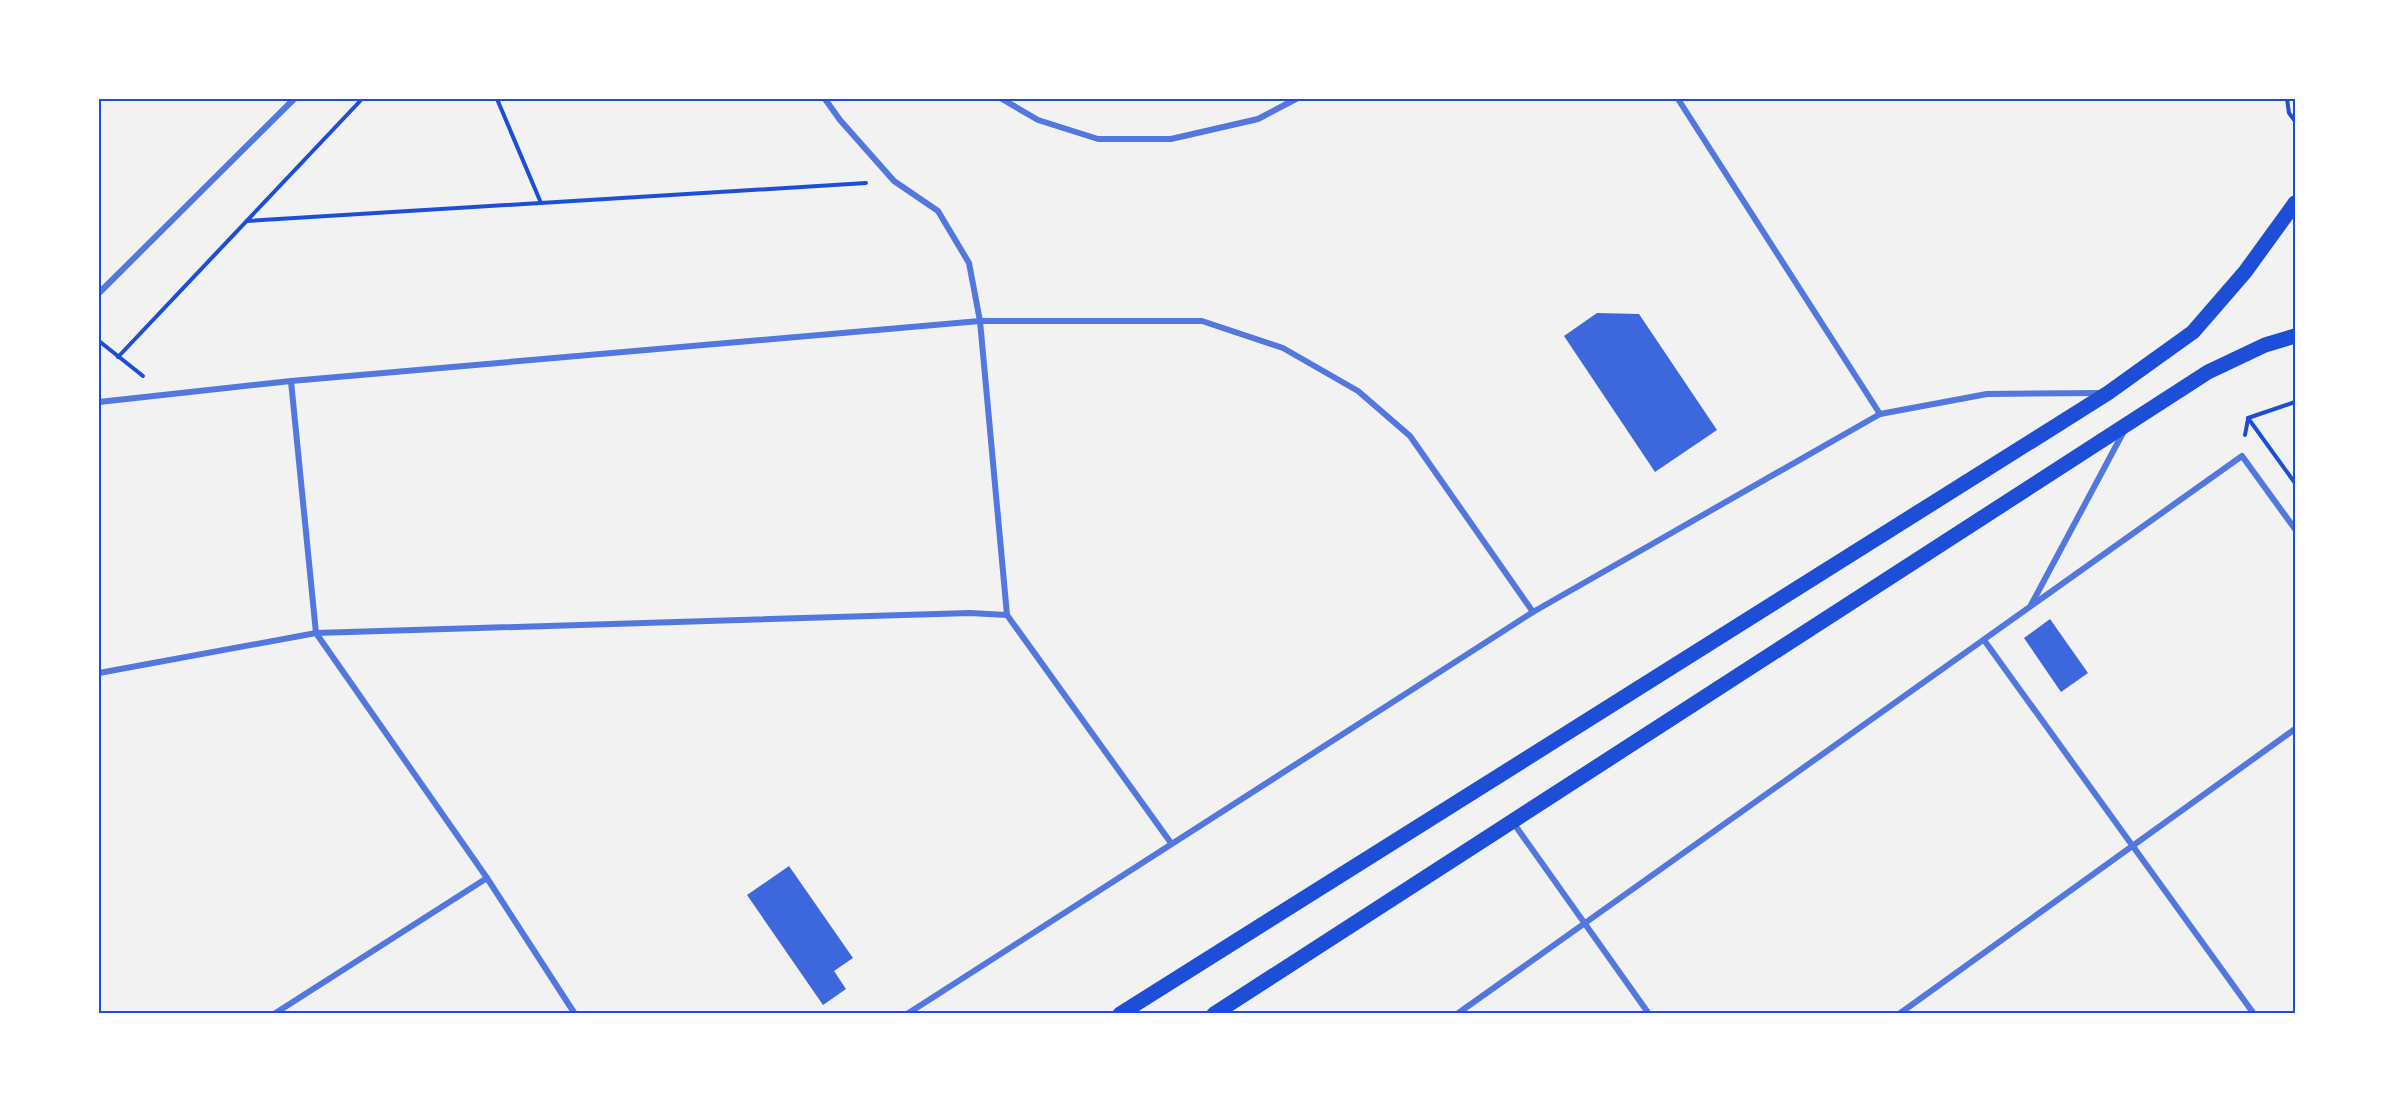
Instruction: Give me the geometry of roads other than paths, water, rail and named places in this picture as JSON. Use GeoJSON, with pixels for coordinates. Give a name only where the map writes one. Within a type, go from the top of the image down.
{"type":"FeatureCollection","features":[{"type":"Feature","properties":{"kind":"main road"},"geometry":{"type":"LineString","coordinates":[[1120,1014],[2108,393],[2193,332],[2245,272],[2295,203]]}},
{"type":"Feature","properties":{"kind":"main road"},"geometry":{"type":"LineString","coordinates":[[1214,1014],[2208,372],[2265,345],[2295,336]]}},
{"type":"Feature","properties":{"kind":"street"},"geometry":{"type":"LineString","coordinates":[[99,293],[294,99]]}},
{"type":"Feature","properties":{"kind":"street"},"geometry":{"type":"LineString","coordinates":[[825,99],[840,120],[894,181],[938,211],[969,262],[980,321],[1007,615],[1171,843]]}},
{"type":"Feature","properties":{"kind":"street"},"geometry":{"type":"LineString","coordinates":[[1002,99],[1038,120],[1098,139],[1171,139],[1258,119],[1296,99]]}},
{"type":"Feature","properties":{"kind":"street"},"geometry":{"type":"LineString","coordinates":[[1678,99],[1880,414]]}},
{"type":"Feature","properties":{"kind":"street"},"geometry":{"type":"LineString","coordinates":[[99,402],[291,381],[980,321],[1202,321],[1283,348],[1358,391],[1410,436],[1533,612]]}},
{"type":"Feature","properties":{"kind":"street"},"geometry":{"type":"LineString","coordinates":[[291,381],[316,633],[487,878],[575,1014]]}},
{"type":"Feature","properties":{"kind":"street"},"geometry":{"type":"LineString","coordinates":[[907,1014],[1533,612],[1880,414],[1987,394],[2108,393]]}},
{"type":"Feature","properties":{"kind":"street"},"geometry":{"type":"LineString","coordinates":[[2030,608],[2128,423]]}},
{"type":"Feature","properties":{"kind":"street"},"geometry":{"type":"LineString","coordinates":[[1457,1014],[2242,456],[2295,529]]}},
{"type":"Feature","properties":{"kind":"street"},"geometry":{"type":"LineString","coordinates":[[99,673],[316,633],[970,613],[1007,615]]}},
{"type":"Feature","properties":{"kind":"street"},"geometry":{"type":"LineString","coordinates":[[1984,640],[2254,1014]]}},
{"type":"Feature","properties":{"kind":"street"},"geometry":{"type":"LineString","coordinates":[[1899,1014],[2295,729]]}},
{"type":"Feature","properties":{"kind":"street"},"geometry":{"type":"LineString","coordinates":[[1512,821],[1649,1014]]}},
{"type":"Feature","properties":{"kind":"street"},"geometry":{"type":"LineString","coordinates":[[274,1014],[487,878]]}}]}
